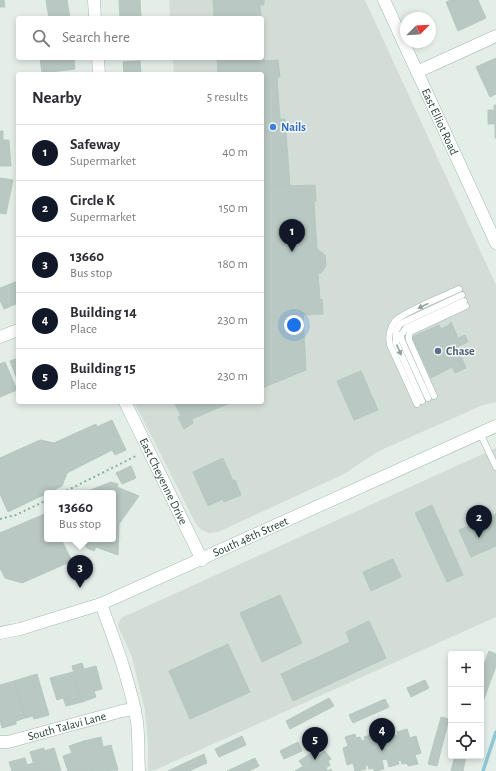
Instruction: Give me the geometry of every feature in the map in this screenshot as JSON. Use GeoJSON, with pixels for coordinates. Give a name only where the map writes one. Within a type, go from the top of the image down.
{"type":"FeatureCollection","features":[{"type":"Feature","properties":{"kind":"main road"},"geometry":{"type":"LineString","coordinates":[[94,0],[95,16]]}},
{"type":"Feature","properties":{"kind":"main road","name":"East Elliot Road"},"geometry":{"type":"LineString","coordinates":[[384,0],[496,243]]}},
{"type":"Feature","properties":{"kind":"main road"},"geometry":{"type":"LineString","coordinates":[[417,72],[496,36]]}},
{"type":"Feature","properties":{"kind":"main road"},"geometry":{"type":"LineString","coordinates":[[98,60],[99,72]]}},
{"type":"Feature","properties":{"kind":"main road"},"geometry":{"type":"LineString","coordinates":[[0,337],[16,331]]}},
{"type":"Feature","properties":{"kind":"main road","name":"East Cheyenne Drive"},"geometry":{"type":"LineString","coordinates":[[126,404],[202,560]]}},
{"type":"Feature","properties":{"kind":"main road","name":"South 48th Street"},"geometry":{"type":"LineString","coordinates":[[0,633],[20,629],[101,604],[202,560],[496,426]]}},
{"type":"Feature","properties":{"kind":"main road"},"geometry":{"type":"LineString","coordinates":[[101,604],[127,678],[137,724],[139,771]]}},
{"type":"Feature","properties":{"kind":"main road","name":"South Talavi Lane"},"geometry":{"type":"LineString","coordinates":[[0,742],[8,742],[122,711],[134,710]]}},
{"type":"Feature","properties":{"kind":"lane"},"geometry":{"type":"LineString","coordinates":[[425,400],[390,345],[390,330],[394,323],[404,315],[459,289]]}},
{"type":"Feature","properties":{"kind":"lane"},"geometry":{"type":"LineString","coordinates":[[464,301],[410,332],[409,340],[425,400],[396,343],[396,331],[400,324],[408,320],[464,301]]}},
{"type":"Feature","properties":{"kind":"lane"},"geometry":{"type":"LineString","coordinates":[[480,434],[496,467]]}},
{"type":"Feature","properties":{"kind":"path"},"geometry":{"type":"LineString","coordinates":[[68,490],[148,450]]}},
{"type":"Feature","properties":{"kind":"path"},"geometry":{"type":"LineString","coordinates":[[0,519],[16,515],[44,501]]}},
{"type":"Feature","properties":{"kind":"shaded area"},"geometry":{"type":"Polygon","coordinates":[[[169,0],[365,0],[496,285],[496,402],[483,405],[379,451],[344,474],[218,532],[209,533],[201,530],[195,522],[135,404],[264,404],[264,72],[174,72],[173,60],[264,60],[264,16],[170,16],[169,0]]]}},
{"type":"Feature","properties":{"kind":"shaded area"},"geometry":{"type":"Polygon","coordinates":[[[496,448],[496,617],[155,770],[148,771],[148,744],[145,711],[132,657],[118,626],[121,618],[496,448]]]}},
{"type":"Feature","properties":{"kind":"building"},"geometry":{"type":"Polygon","coordinates":[[[0,0],[4,0],[5,7],[0,7],[0,0]]]}},
{"type":"Feature","properties":{"kind":"building"},"geometry":{"type":"Polygon","coordinates":[[[46,0],[67,0],[70,16],[49,16],[46,0]]]}},
{"type":"Feature","properties":{"kind":"building"},"geometry":{"type":"Polygon","coordinates":[[[119,0],[140,0],[141,16],[120,16],[119,0]]]}},
{"type":"Feature","properties":{"kind":"building"},"geometry":{"type":"Polygon","coordinates":[[[213,0],[264,0],[264,5],[260,5],[261,16],[214,16],[213,0]]]}},
{"type":"Feature","properties":{"kind":"building"},"geometry":{"type":"Polygon","coordinates":[[[451,0],[478,0],[486,18],[458,31],[446,2],[451,0]]]}},
{"type":"Feature","properties":{"kind":"building"},"geometry":{"type":"Polygon","coordinates":[[[496,58],[496,94],[490,97],[476,67],[496,58]]]}},
{"type":"Feature","properties":{"kind":"building"},"geometry":{"type":"Polygon","coordinates":[[[40,60],[74,60],[75,69],[42,72],[40,60]]]}},
{"type":"Feature","properties":{"kind":"building"},"geometry":{"type":"Polygon","coordinates":[[[217,60],[278,60],[280,77],[277,77],[280,119],[285,119],[290,186],[264,187],[264,72],[218,72],[217,60]]]}},
{"type":"Feature","properties":{"kind":"building"},"geometry":{"type":"Polygon","coordinates":[[[140,61],[141,72],[124,72],[123,62],[140,61]]]}},
{"type":"Feature","properties":{"kind":"building"},"geometry":{"type":"Polygon","coordinates":[[[494,105],[496,105],[496,138],[495,124],[488,124],[488,110],[494,110],[494,105]]]}},
{"type":"Feature","properties":{"kind":"building"},"geometry":{"type":"Polygon","coordinates":[[[0,131],[3,131],[3,140],[9,140],[11,166],[0,166],[0,131]]]}},
{"type":"Feature","properties":{"kind":"building"},"geometry":{"type":"Polygon","coordinates":[[[0,178],[13,180],[6,214],[0,213],[0,178]]]}},
{"type":"Feature","properties":{"kind":"building"},"geometry":{"type":"Polygon","coordinates":[[[315,185],[316,201],[314,202],[317,249],[325,255],[326,266],[321,273],[318,273],[320,300],[322,299],[323,314],[264,317],[264,187],[315,185]]]}},
{"type":"Feature","properties":{"kind":"building"},"geometry":{"type":"Polygon","coordinates":[[[16,282],[16,304],[4,309],[0,300],[0,288],[16,282]]]}},
{"type":"Feature","properties":{"kind":"building"},"geometry":{"type":"Polygon","coordinates":[[[303,314],[306,370],[264,387],[264,317],[303,314]]]}},
{"type":"Feature","properties":{"kind":"building","name":"Chase"},"geometry":{"type":"Polygon","coordinates":[[[451,322],[458,338],[465,335],[468,342],[457,347],[466,368],[455,373],[452,367],[431,378],[412,337],[439,325],[441,329],[449,325],[451,322]]]}},
{"type":"Feature","properties":{"kind":"building"},"geometry":{"type":"Polygon","coordinates":[[[16,359],[16,376],[10,361],[16,359]]]}},
{"type":"Feature","properties":{"kind":"building"},"geometry":{"type":"Polygon","coordinates":[[[5,362],[16,390],[0,397],[0,364],[5,362]]]}},
{"type":"Feature","properties":{"kind":"building"},"geometry":{"type":"Polygon","coordinates":[[[361,371],[378,410],[354,420],[337,381],[361,371]]]}},
{"type":"Feature","properties":{"kind":"building"},"geometry":{"type":"Polygon","coordinates":[[[175,404],[227,404],[192,419],[193,423],[184,429],[178,417],[181,416],[175,404]]]}},
{"type":"Feature","properties":{"kind":"building"},"geometry":{"type":"Polygon","coordinates":[[[112,420],[126,450],[115,455],[112,450],[67,473],[62,486],[54,490],[44,490],[44,495],[8,512],[0,494],[0,458],[40,440],[54,443],[96,424],[97,427],[112,420]]]}},
{"type":"Feature","properties":{"kind":"building"},"geometry":{"type":"Polygon","coordinates":[[[223,458],[241,495],[224,502],[223,499],[208,506],[193,472],[223,458]]]}},
{"type":"Feature","properties":{"kind":"building"},"geometry":{"type":"Polygon","coordinates":[[[131,466],[136,478],[122,484],[116,473],[131,466]]]}},
{"type":"Feature","properties":{"kind":"building"},"geometry":{"type":"Polygon","coordinates":[[[111,482],[118,484],[117,487],[139,496],[119,524],[118,555],[96,547],[94,551],[87,548],[84,542],[116,542],[116,490],[91,490],[111,482]]]}},
{"type":"Feature","properties":{"kind":"building"},"geometry":{"type":"Polygon","coordinates":[[[432,505],[463,575],[447,582],[415,513],[432,505]]]}},
{"type":"Feature","properties":{"kind":"building"},"geometry":{"type":"Polygon","coordinates":[[[44,514],[44,542],[62,542],[72,561],[22,583],[5,578],[0,568],[0,533],[44,514]]]}},
{"type":"Feature","properties":{"kind":"building"},"geometry":{"type":"Polygon","coordinates":[[[496,514],[496,546],[471,557],[459,530],[496,514]]]}},
{"type":"Feature","properties":{"kind":"building"},"geometry":{"type":"Polygon","coordinates":[[[393,559],[401,577],[371,591],[363,572],[393,559]]]}},
{"type":"Feature","properties":{"kind":"building"},"geometry":{"type":"Polygon","coordinates":[[[280,595],[302,643],[262,662],[240,613],[280,595]]]}},
{"type":"Feature","properties":{"kind":"building"},"geometry":{"type":"Polygon","coordinates":[[[369,621],[386,658],[293,701],[281,674],[350,642],[346,632],[369,621]]]}},
{"type":"Feature","properties":{"kind":"building"},"geometry":{"type":"Polygon","coordinates":[[[228,644],[250,692],[190,719],[169,671],[228,644]]]}},
{"type":"Feature","properties":{"kind":"building"},"geometry":{"type":"Polygon","coordinates":[[[489,651],[496,654],[496,666],[484,699],[484,687],[484,665],[489,651]]]}},
{"type":"Feature","properties":{"kind":"building"},"geometry":{"type":"Polygon","coordinates":[[[82,663],[84,669],[96,666],[102,689],[94,691],[96,697],[82,702],[72,666],[82,663]]]}},
{"type":"Feature","properties":{"kind":"building"},"geometry":{"type":"Polygon","coordinates":[[[73,672],[82,702],[66,706],[63,698],[57,700],[50,678],[73,672]]]}},
{"type":"Feature","properties":{"kind":"building"},"geometry":{"type":"Polygon","coordinates":[[[37,674],[49,715],[34,719],[33,716],[25,718],[14,681],[37,674]]]}},
{"type":"Feature","properties":{"kind":"building"},"geometry":{"type":"Polygon","coordinates":[[[425,680],[429,688],[411,697],[407,688],[425,680]]]}},
{"type":"Feature","properties":{"kind":"building"},"geometry":{"type":"Polygon","coordinates":[[[14,681],[25,718],[16,721],[16,724],[2,728],[0,720],[0,685],[14,681]]]}},
{"type":"Feature","properties":{"kind":"building"},"geometry":{"type":"Polygon","coordinates":[[[329,698],[334,706],[290,729],[286,721],[329,698]]]}},
{"type":"Feature","properties":{"kind":"building"},"geometry":{"type":"Polygon","coordinates":[[[385,699],[389,707],[353,723],[349,715],[385,699]]]}},
{"type":"Feature","properties":{"kind":"building"},"geometry":{"type":"Polygon","coordinates":[[[441,717],[448,719],[437,766],[428,764],[441,717]]]}},
{"type":"Feature","properties":{"kind":"building"},"geometry":{"type":"Polygon","coordinates":[[[407,729],[410,738],[416,736],[421,753],[415,755],[418,764],[408,766],[407,763],[402,764],[401,760],[398,761],[399,764],[389,767],[387,759],[382,760],[384,769],[376,771],[374,771],[374,768],[369,769],[368,765],[365,766],[366,769],[355,771],[353,763],[347,765],[343,748],[348,746],[345,737],[355,734],[356,738],[360,737],[362,741],[365,740],[364,737],[374,734],[377,742],[381,741],[379,733],[389,730],[390,733],[394,732],[395,736],[398,735],[397,732],[407,729]]]}},
{"type":"Feature","properties":{"kind":"building"},"geometry":{"type":"Polygon","coordinates":[[[242,736],[246,745],[219,757],[215,749],[242,736]]]}},
{"type":"Feature","properties":{"kind":"building"},"geometry":{"type":"Polygon","coordinates":[[[101,737],[103,747],[111,745],[118,770],[93,771],[84,741],[101,737]]]}},
{"type":"Feature","properties":{"kind":"building"},"geometry":{"type":"Polygon","coordinates":[[[84,741],[93,771],[68,771],[63,756],[72,753],[69,746],[84,741]]]}},
{"type":"Feature","properties":{"kind":"building"},"geometry":{"type":"Polygon","coordinates":[[[298,742],[302,751],[284,759],[280,751],[298,742]]]}},
{"type":"Feature","properties":{"kind":"building"},"geometry":{"type":"Polygon","coordinates":[[[44,748],[44,751],[54,748],[61,771],[36,771],[30,752],[44,748]]]}},
{"type":"Feature","properties":{"kind":"building"},"geometry":{"type":"Polygon","coordinates":[[[314,751],[317,756],[325,751],[331,759],[328,761],[330,765],[326,768],[328,771],[295,771],[303,766],[299,761],[314,751]]]}},
{"type":"Feature","properties":{"kind":"building"},"geometry":{"type":"Polygon","coordinates":[[[204,754],[207,763],[189,771],[168,771],[204,754]]]}},
{"type":"Feature","properties":{"kind":"building"},"geometry":{"type":"Polygon","coordinates":[[[25,758],[27,765],[33,763],[36,771],[12,771],[9,762],[25,758]]]}},
{"type":"Feature","properties":{"kind":"building"},"geometry":{"type":"Polygon","coordinates":[[[255,758],[259,766],[249,771],[227,771],[255,758]]]}},
{"type":"Feature","properties":{"kind":"building"},"geometry":{"type":"Polygon","coordinates":[[[454,759],[465,759],[463,771],[451,771],[454,759]]]}},
{"type":"Feature","properties":{"kind":"waterway"},"geometry":{"type":"LineString","coordinates":[[483,771],[496,732]]}},
{"type":"Feature","properties":{"kind":"place","name":"Nails"},"geometry":{"type":"Point","coordinates":[273,127]}},
{"type":"Feature","properties":{"kind":"place","name":"Safeway"},"geometry":{"type":"Point","coordinates":[292,252]}},
{"type":"Feature","properties":{"kind":"place","name":"Chase"},"geometry":{"type":"Point","coordinates":[438,351]}},
{"type":"Feature","properties":{"kind":"place","name":"Circle K"},"geometry":{"type":"Point","coordinates":[479,538]}},
{"type":"Feature","properties":{"kind":"place","name":"13660"},"geometry":{"type":"Point","coordinates":[80,588]}},
{"type":"Feature","properties":{"kind":"place","name":"Building 14"},"geometry":{"type":"Point","coordinates":[382,751]}},
{"type":"Feature","properties":{"kind":"place","name":"Building 15"},"geometry":{"type":"Point","coordinates":[315,760]}}]}
